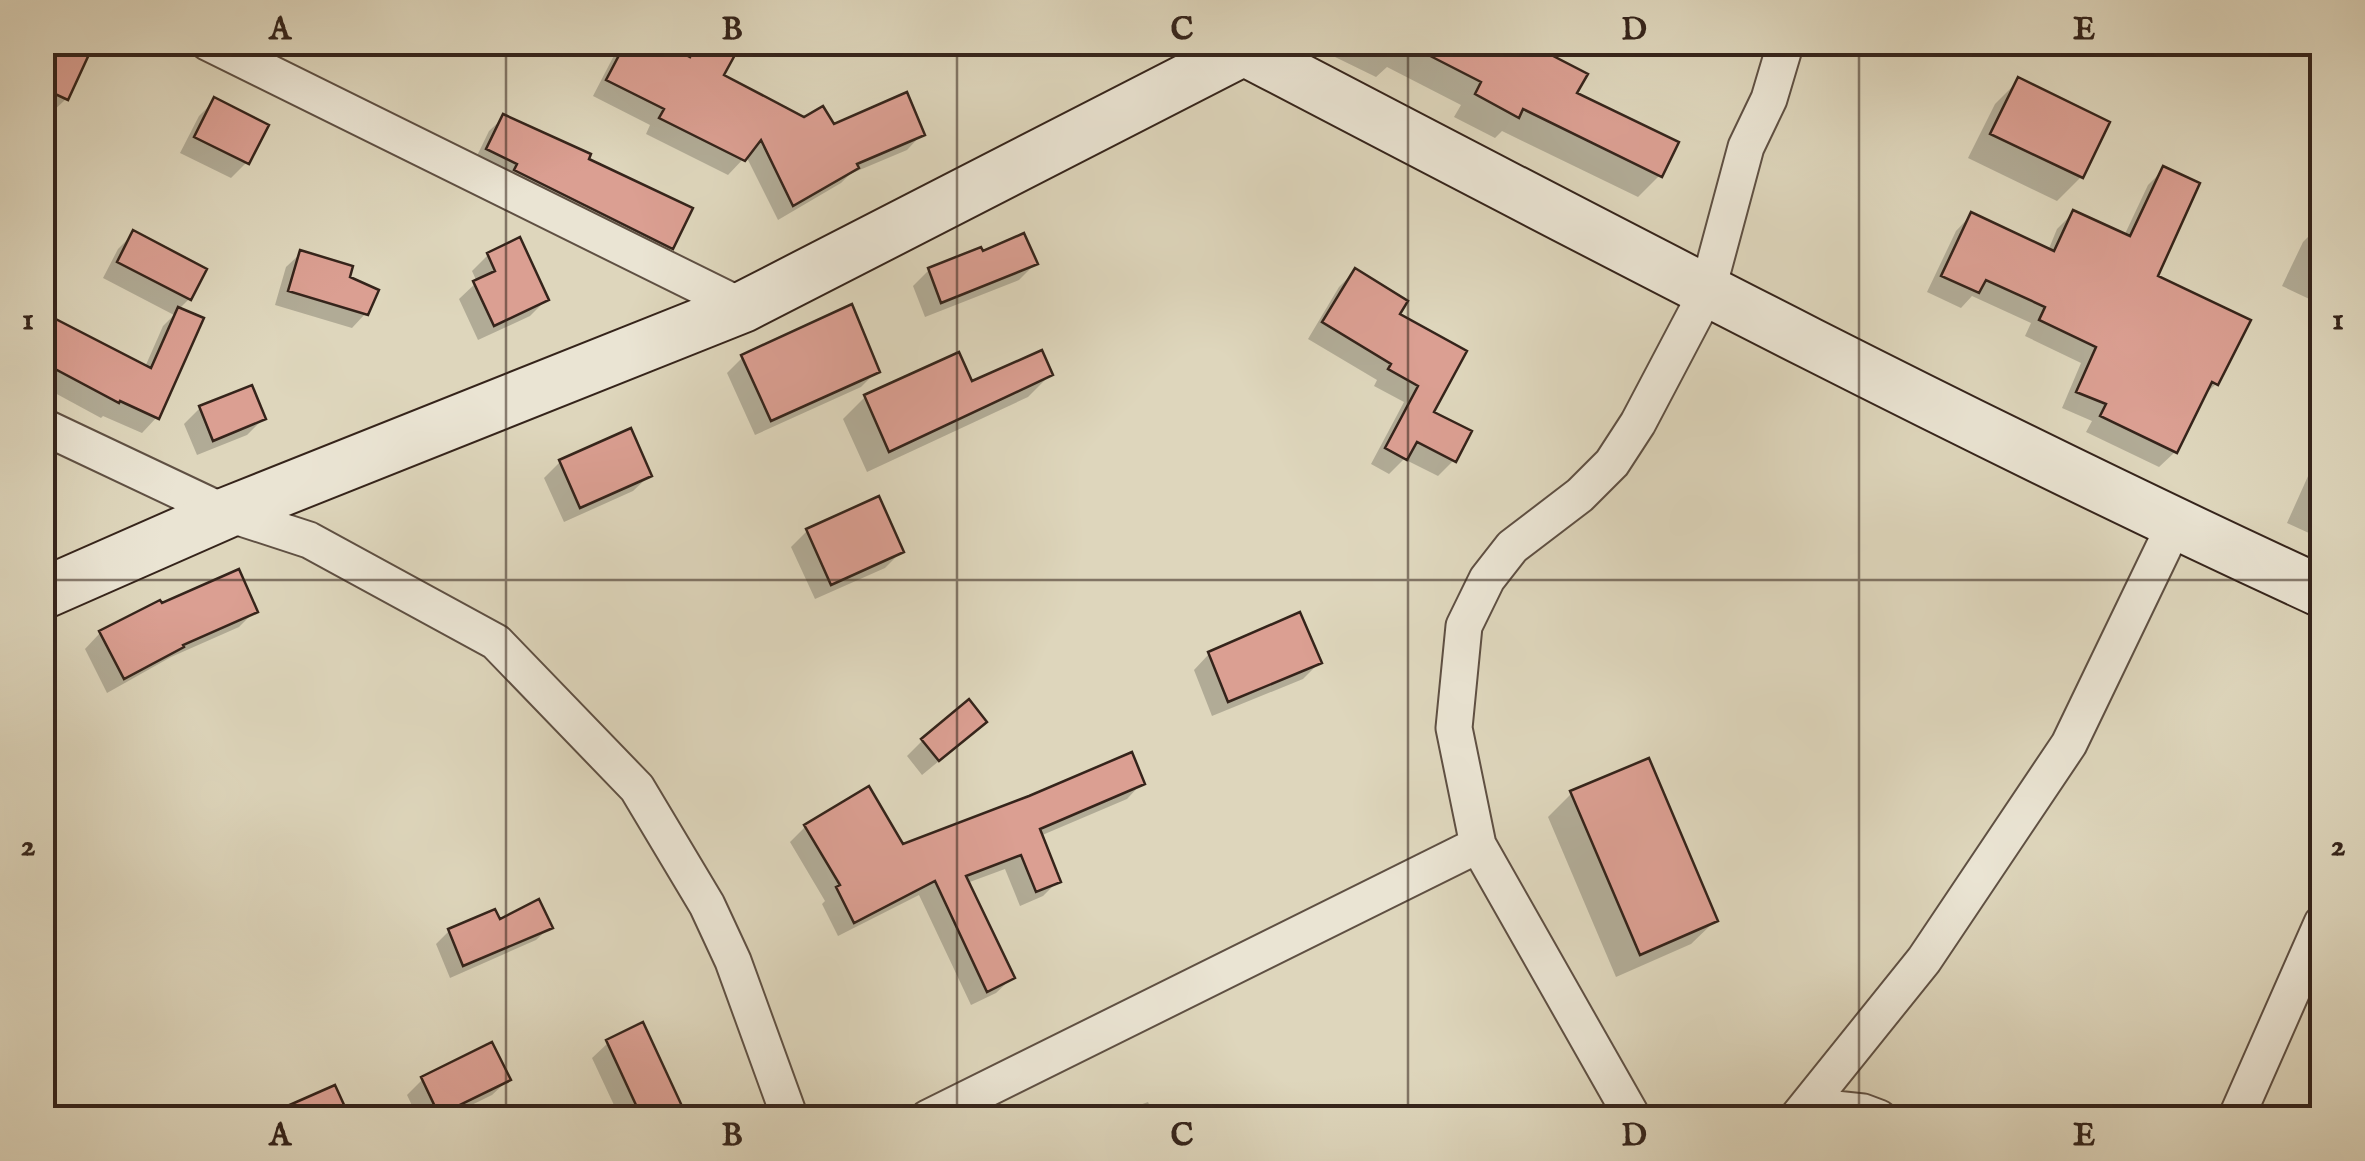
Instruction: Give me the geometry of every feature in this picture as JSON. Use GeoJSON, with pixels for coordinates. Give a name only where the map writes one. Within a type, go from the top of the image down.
{"type":"FeatureCollection","features":[{"type":"Feature","properties":{"kind":"street"},"geometry":{"type":"LineString","coordinates":[[207,42],[743,307]]}},
{"type":"Feature","properties":{"kind":"street"},"geometry":{"type":"LineString","coordinates":[[1633,1118],[1478,845],[1454,728],[1464,626],[1487,579],[1512,547],[1580,495],[1612,463],[1638,423],[1707,292],[1746,147],[1769,99],[1786,42]]}},
{"type":"Feature","properties":{"kind":"street"},"geometry":{"type":"LineString","coordinates":[[42,594],[226,513],[743,307],[1240,45],[1707,292],[2322,592]]}},
{"type":"Feature","properties":{"kind":"street"},"geometry":{"type":"LineString","coordinates":[[42,426],[226,513],[309,540],[496,642],[637,788],[707,905],[790,1118]]}},
{"type":"Feature","properties":{"kind":"street"},"geometry":{"type":"LineString","coordinates":[[1802,1112],[1924,960],[2068,744],[2176,524]]}},
{"type":"Feature","properties":{"kind":"street"},"geometry":{"type":"LineString","coordinates":[[928,1118],[1478,845]]}},
{"type":"Feature","properties":{"kind":"street"},"geometry":{"type":"LineString","coordinates":[[2236,1118],[2322,923]]}},
{"type":"Feature","properties":{"kind":"street"},"geometry":{"type":"LineString","coordinates":[[1802,1112],[1863,1112],[1879,1118]]}},
{"type":"Feature","properties":{"kind":"building"},"geometry":{"type":"Polygon","coordinates":[[[42,42],[75,42],[91,50],[68,100],[42,88],[42,42]]]}},
{"type":"Feature","properties":{"kind":"building"},"geometry":{"type":"Polygon","coordinates":[[[626,42],[661,42],[690,57],[697,42],[742,42],[724,75],[804,117],[823,106],[834,124],[907,92],[925,135],[857,164],[859,168],[793,206],[761,140],[745,161],[659,118],[664,109],[606,80],[626,42]]]}},
{"type":"Feature","properties":{"kind":"building"},"geometry":{"type":"Polygon","coordinates":[[[1403,42],[1526,42],[1588,74],[1577,93],[1679,142],[1662,177],[1523,109],[1519,118],[1475,94],[1481,82],[1403,42]]]}},
{"type":"Feature","properties":{"kind":"building"},"geometry":{"type":"Polygon","coordinates":[[[2018,77],[2110,122],[2083,178],[1990,134],[2018,77]]]}},
{"type":"Feature","properties":{"kind":"building"},"geometry":{"type":"Polygon","coordinates":[[[214,97],[269,125],[249,164],[194,137],[214,97]]]}},
{"type":"Feature","properties":{"kind":"building"},"geometry":{"type":"Polygon","coordinates":[[[503,114],[591,154],[589,159],[693,208],[673,249],[514,170],[517,164],[486,149],[503,114]]]}},
{"type":"Feature","properties":{"kind":"building"},"geometry":{"type":"Polygon","coordinates":[[[2163,166],[2200,183],[2158,276],[2251,320],[2218,385],[2212,382],[2177,453],[2100,416],[2106,404],[2076,392],[2096,347],[2039,320],[2045,307],[1986,280],[1979,293],[1941,276],[1971,212],[2054,251],[2073,210],[2130,236],[2163,166]]]}},
{"type":"Feature","properties":{"kind":"building"},"geometry":{"type":"Polygon","coordinates":[[[133,230],[207,269],[191,300],[117,262],[133,230]]]}},
{"type":"Feature","properties":{"kind":"building"},"geometry":{"type":"Polygon","coordinates":[[[1024,233],[1038,264],[941,303],[928,268],[1024,233]]]}},
{"type":"Feature","properties":{"kind":"building"},"geometry":{"type":"Polygon","coordinates":[[[520,237],[549,300],[494,326],[473,281],[495,271],[487,253],[520,237]]]}},
{"type":"Feature","properties":{"kind":"building"},"geometry":{"type":"Polygon","coordinates":[[[300,250],[353,266],[350,277],[379,290],[368,315],[288,291],[300,250]]]}},
{"type":"Feature","properties":{"kind":"building"},"geometry":{"type":"Polygon","coordinates":[[[1355,268],[1408,301],[1400,314],[1467,351],[1434,412],[1472,431],[1456,462],[1417,442],[1407,460],[1385,448],[1418,386],[1388,369],[1391,364],[1322,322],[1355,268]]]}},
{"type":"Feature","properties":{"kind":"building"},"geometry":{"type":"Polygon","coordinates":[[[852,304],[880,372],[771,421],[741,355],[852,304]]]}},
{"type":"Feature","properties":{"kind":"building"},"geometry":{"type":"Polygon","coordinates":[[[178,307],[204,318],[159,419],[119,403],[42,362],[42,312],[151,368],[178,307]]]}},
{"type":"Feature","properties":{"kind":"building"},"geometry":{"type":"Polygon","coordinates":[[[1042,350],[1053,375],[889,452],[864,395],[959,352],[972,381],[1042,350]]]}},
{"type":"Feature","properties":{"kind":"building"},"geometry":{"type":"Polygon","coordinates":[[[252,385],[266,419],[213,441],[199,406],[252,385]]]}},
{"type":"Feature","properties":{"kind":"building"},"geometry":{"type":"Polygon","coordinates":[[[631,428],[652,476],[580,508],[559,460],[631,428]]]}},
{"type":"Feature","properties":{"kind":"building"},"geometry":{"type":"Polygon","coordinates":[[[879,496],[904,552],[831,585],[806,529],[879,496]]]}},
{"type":"Feature","properties":{"kind":"building"},"geometry":{"type":"Polygon","coordinates":[[[239,569],[258,612],[183,645],[124,679],[99,631],[160,600],[162,603],[239,569]]]}},
{"type":"Feature","properties":{"kind":"building"},"geometry":{"type":"Polygon","coordinates":[[[1300,612],[1322,663],[1228,702],[1208,652],[1300,612]]]}},
{"type":"Feature","properties":{"kind":"building"},"geometry":{"type":"Polygon","coordinates":[[[969,699],[987,722],[939,761],[921,739],[969,699]]]}},
{"type":"Feature","properties":{"kind":"building"},"geometry":{"type":"Polygon","coordinates":[[[1132,752],[1145,784],[1040,829],[1061,882],[1036,892],[1021,855],[966,876],[1015,978],[987,992],[935,881],[854,923],[836,887],[840,885],[804,825],[869,786],[903,844],[1132,752]]]}},
{"type":"Feature","properties":{"kind":"building"},"geometry":{"type":"Polygon","coordinates":[[[1649,758],[1718,921],[1640,955],[1570,791],[1649,758]]]}},
{"type":"Feature","properties":{"kind":"building"},"geometry":{"type":"Polygon","coordinates":[[[539,899],[553,928],[463,966],[448,929],[495,909],[500,919],[539,899]]]}},
{"type":"Feature","properties":{"kind":"building"},"geometry":{"type":"Polygon","coordinates":[[[643,1022],[682,1106],[655,1118],[642,1118],[606,1040],[643,1022]]]}},
{"type":"Feature","properties":{"kind":"building"},"geometry":{"type":"Polygon","coordinates":[[[492,1042],[511,1080],[439,1115],[421,1077],[492,1042]]]}},
{"type":"Feature","properties":{"kind":"building"},"geometry":{"type":"Polygon","coordinates":[[[335,1085],[350,1118],[260,1118],[335,1085]]]}}]}
